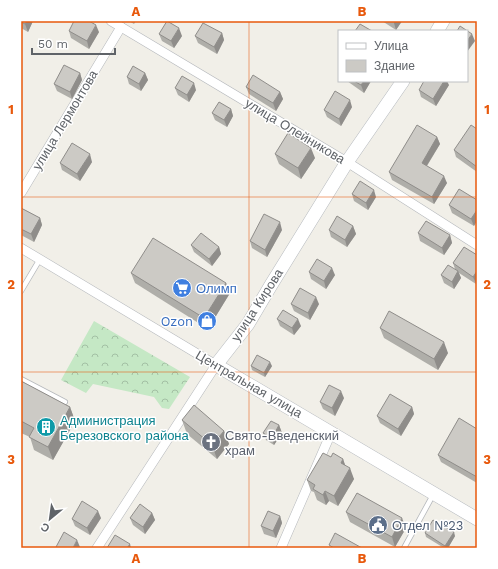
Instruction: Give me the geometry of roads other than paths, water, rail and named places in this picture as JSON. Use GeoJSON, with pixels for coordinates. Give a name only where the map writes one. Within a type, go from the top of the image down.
{"type":"FeatureCollection","features":[{"type":"Feature","properties":{"kind":"street","name":"улица Олейникова"},"geometry":{"type":"LineString","coordinates":[[111,21],[347,162],[477,245]]}},
{"type":"Feature","properties":{"kind":"street"},"geometry":{"type":"LineString","coordinates":[[438,30],[444,21]]}},
{"type":"Feature","properties":{"kind":"street","name":"улица Лермонтова"},"geometry":{"type":"LineString","coordinates":[[21,194],[121,27]]}},
{"type":"Feature","properties":{"kind":"street","name":"улица Кирова"},"geometry":{"type":"LineString","coordinates":[[97,548],[216,365],[248,324],[270,285],[347,162],[402,82]]}},
{"type":"Feature","properties":{"kind":"street","name":"Центральная улица"},"geometry":{"type":"LineString","coordinates":[[21,248],[477,519]]}},
{"type":"Feature","properties":{"kind":"street"},"geometry":{"type":"LineString","coordinates":[[280,548],[331,432]]}},
{"type":"Feature","properties":{"kind":"lane"},"geometry":{"type":"LineString","coordinates":[[21,291],[40,259]]}},
{"type":"Feature","properties":{"kind":"lane"},"geometry":{"type":"LineString","coordinates":[[21,379],[64,402]]}},
{"type":"Feature","properties":{"kind":"lane"},"geometry":{"type":"LineString","coordinates":[[404,548],[434,494]]}},
{"type":"Feature","properties":{"kind":"place","name":"Олимп"},"geometry":{"type":"Point","coordinates":[182,288]}},
{"type":"Feature","properties":{"kind":"place","name":"Ozon"},"geometry":{"type":"Point","coordinates":[207,321]}},
{"type":"Feature","properties":{"kind":"place","name":"Администрация Березовского района"},"geometry":{"type":"Point","coordinates":[46,427]}},
{"type":"Feature","properties":{"kind":"place","name":"Свято-Введенский храм"},"geometry":{"type":"Point","coordinates":[211,442]}},
{"type":"Feature","properties":{"kind":"place","name":"Отдел №23"},"geometry":{"type":"Point","coordinates":[378,525]}}]}
